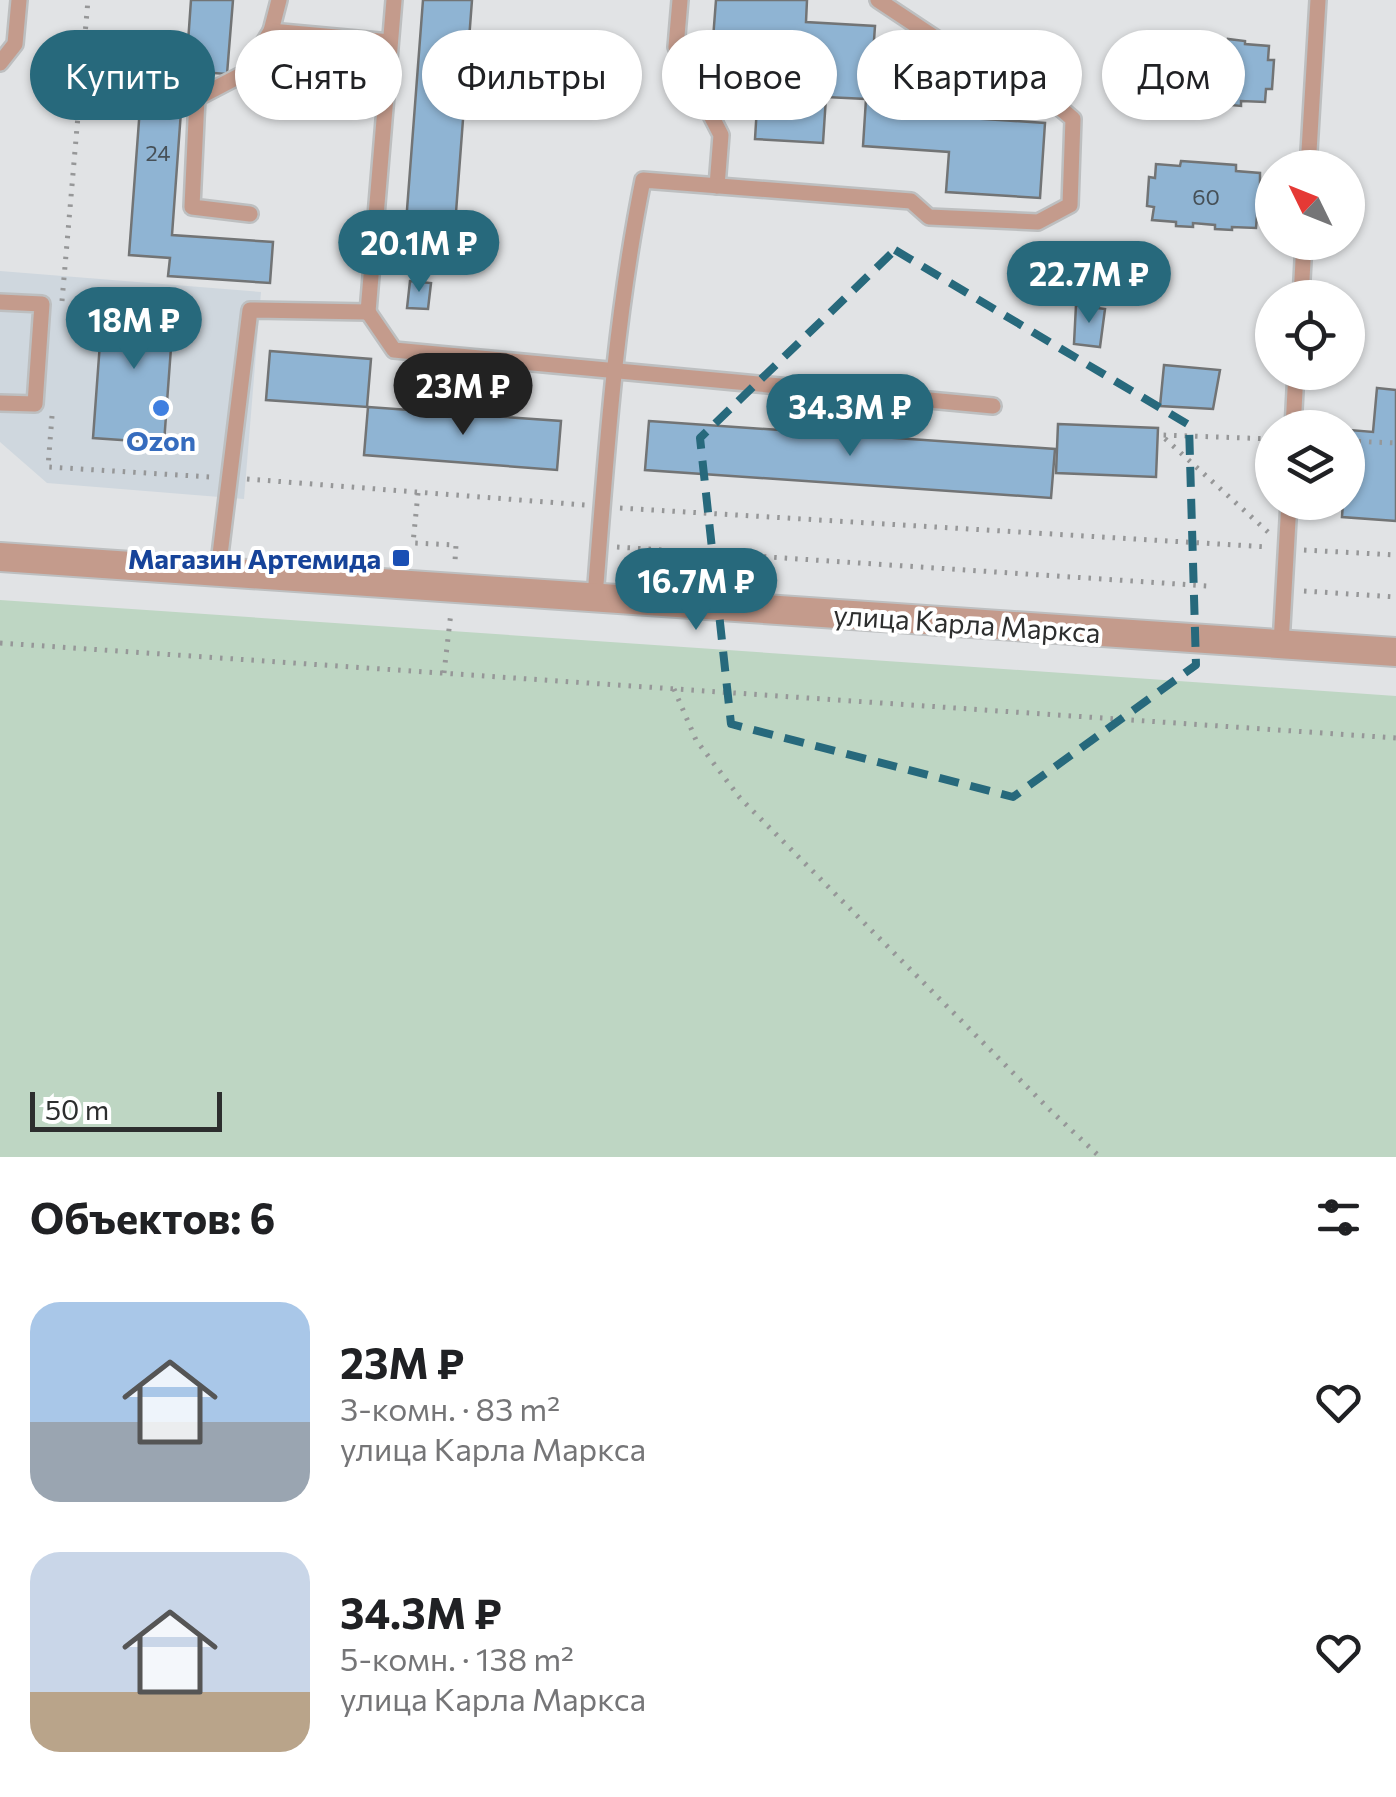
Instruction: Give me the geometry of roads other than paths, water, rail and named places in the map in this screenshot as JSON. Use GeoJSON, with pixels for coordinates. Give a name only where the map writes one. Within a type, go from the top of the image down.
{"type":"FeatureCollection","features":[{"type":"Feature","properties":{"kind":"street","name":"улица Карла Маркса"},"geometry":{"type":"LineString","coordinates":[[0,557],[1396,652]]}},
{"type":"Feature","properties":{"kind":"lane"},"geometry":{"type":"LineString","coordinates":[[0,63],[15,44],[18,0]]}},
{"type":"Feature","properties":{"kind":"lane"},"geometry":{"type":"LineString","coordinates":[[272,30],[279,0]]}},
{"type":"Feature","properties":{"kind":"lane"},"geometry":{"type":"LineString","coordinates":[[391,30],[394,0]]}},
{"type":"Feature","properties":{"kind":"lane"},"geometry":{"type":"LineString","coordinates":[[680,0],[676,48],[721,135],[717,186]]}},
{"type":"Feature","properties":{"kind":"lane"},"geometry":{"type":"LineString","coordinates":[[595,597],[614,370],[643,180],[911,201],[929,217],[1038,222],[1070,205],[1073,119],[1046,96],[983,92],[985,72],[878,0]]}},
{"type":"Feature","properties":{"kind":"lane"},"geometry":{"type":"LineString","coordinates":[[1309,150],[1318,0]]}},
{"type":"Feature","properties":{"kind":"lane"},"geometry":{"type":"LineString","coordinates":[[235,78],[197,98],[192,207],[250,214]]}},
{"type":"Feature","properties":{"kind":"lane"},"geometry":{"type":"LineString","coordinates":[[384,120],[368,312],[394,350],[993,406]]}},
{"type":"Feature","properties":{"kind":"lane"},"geometry":{"type":"LineString","coordinates":[[0,302],[42,304],[35,404],[0,403]]}},
{"type":"Feature","properties":{"kind":"lane"},"geometry":{"type":"LineString","coordinates":[[218,572],[250,310],[368,312]]}},
{"type":"Feature","properties":{"kind":"lane"},"geometry":{"type":"LineString","coordinates":[[1281,644],[1288,520]]}},
{"type":"Feature","properties":{"kind":"place","name":"Ozon"},"geometry":{"type":"Point","coordinates":[161,408]}},
{"type":"Feature","properties":{"kind":"place","name":"Магазин Артемида"},"geometry":{"type":"Point","coordinates":[401,558]}}]}
